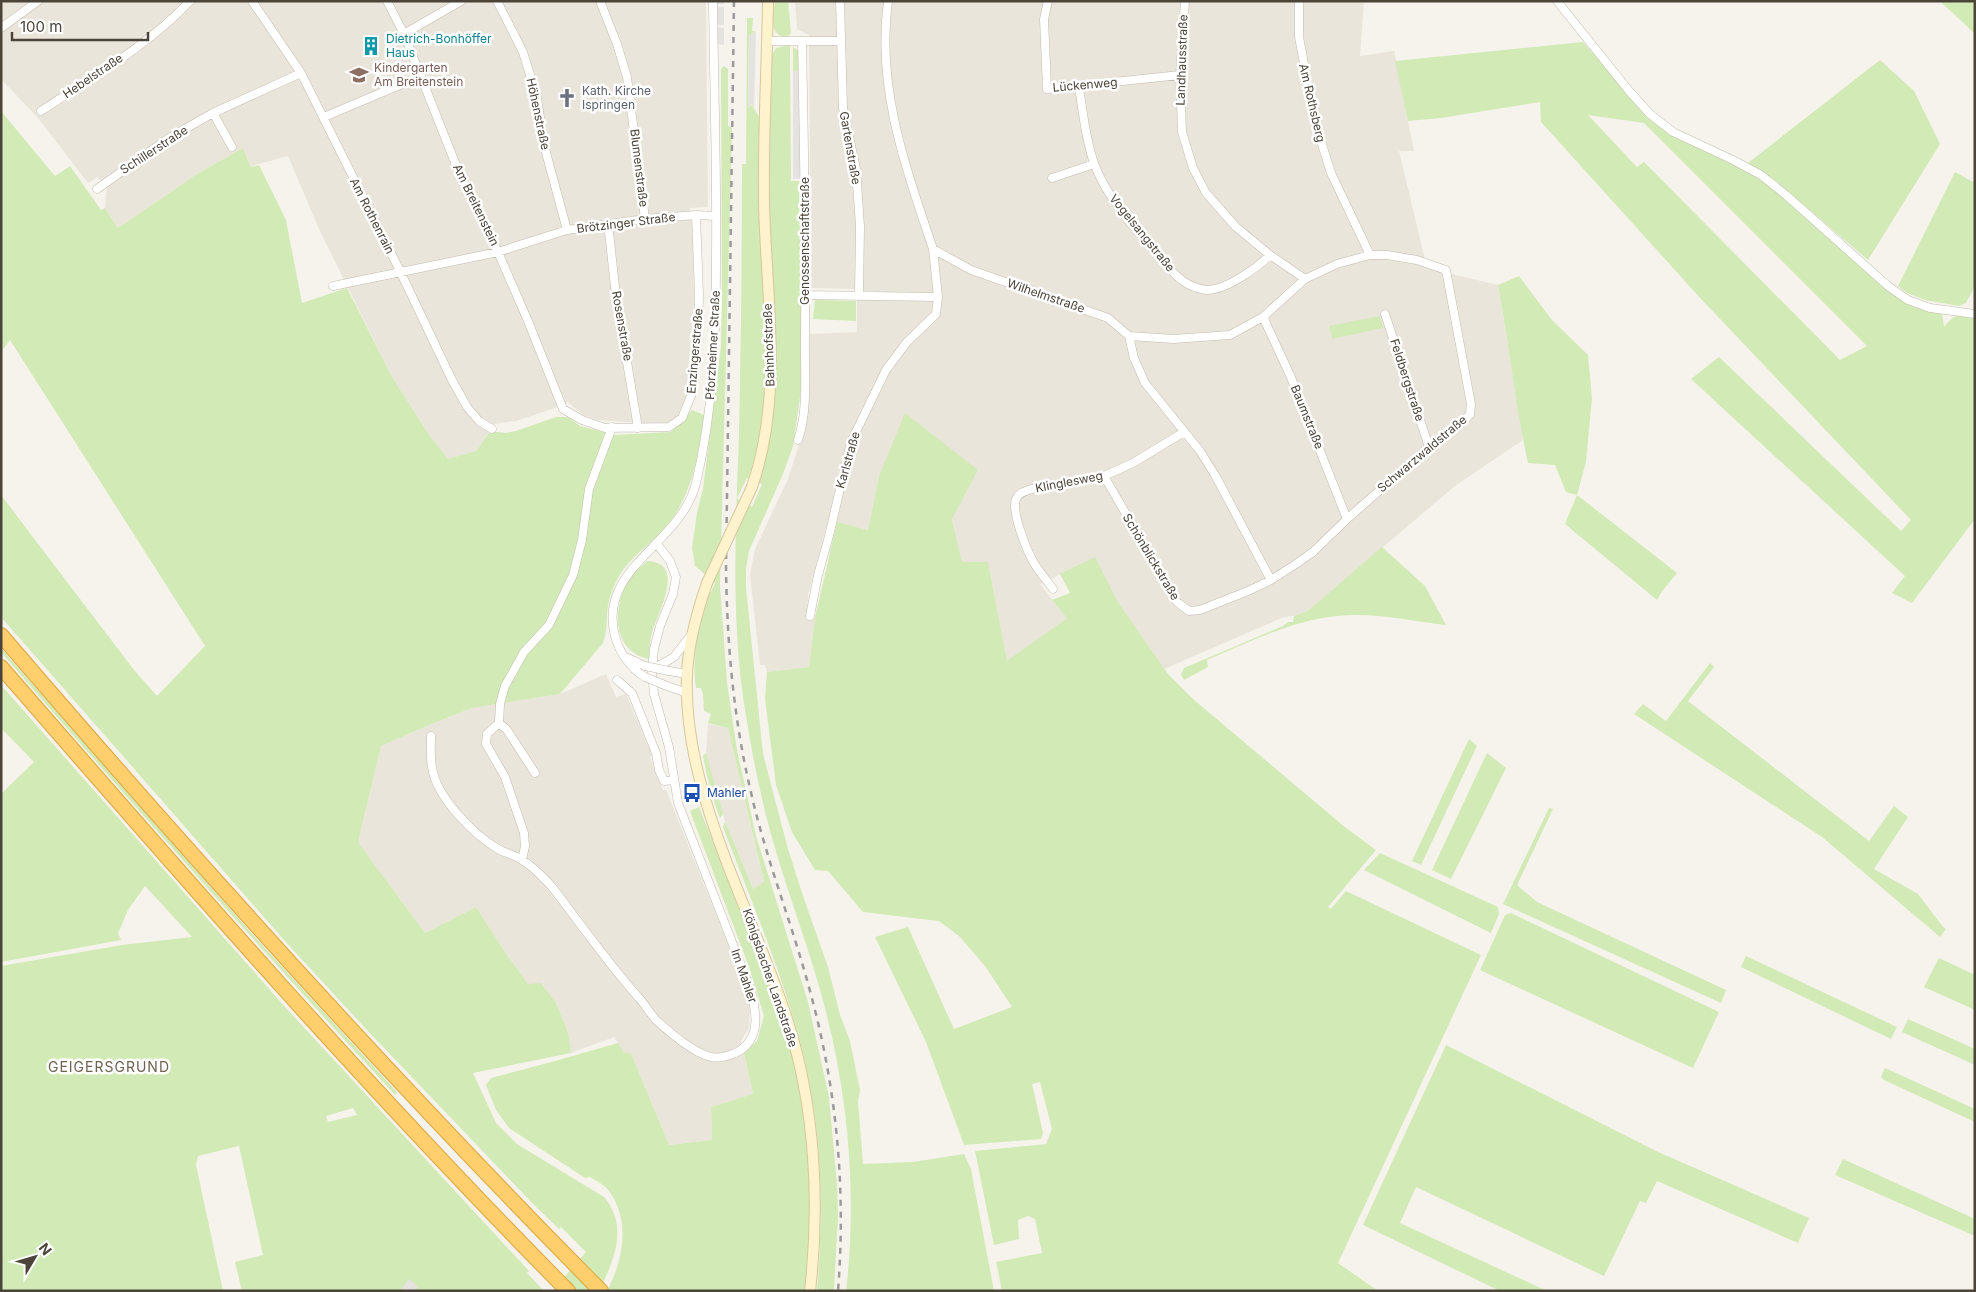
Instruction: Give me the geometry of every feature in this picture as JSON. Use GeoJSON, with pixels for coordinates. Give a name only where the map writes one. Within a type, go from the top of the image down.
{"type":"FeatureCollection","features":[{"type":"Feature","properties":{"kind":"highway"},"geometry":{"type":"LineString","coordinates":[[1,635],[162,820],[333,1011],[600,1291]]}},
{"type":"Feature","properties":{"kind":"highway"},"geometry":{"type":"LineString","coordinates":[[1,667],[280,983],[568,1291]]}},
{"type":"Feature","properties":{"kind":"main road","name":"Bahnhofstraße"},"geometry":{"type":"LineString","coordinates":[[687,674],[692,634],[707,582],[752,487],[762,455],[771,396],[764,202],[764,110],[768,1]]}},
{"type":"Feature","properties":{"kind":"main road","name":"Königsbacher Landstraße"},"geometry":{"type":"LineString","coordinates":[[687,674],[690,735],[702,790],[776,986],[789,1026],[808,1110],[813,1168],[814,1254],[810,1291]]}},
{"type":"Feature","properties":{"kind":"street"},"geometry":{"type":"LineString","coordinates":[[1,28],[38,1]]}},
{"type":"Feature","properties":{"kind":"street","name":"Hebelstraße"},"geometry":{"type":"LineString","coordinates":[[41,111],[133,49],[172,19],[190,1]]}},
{"type":"Feature","properties":{"kind":"street","name":"Am Rothenrain"},"geometry":{"type":"LineString","coordinates":[[252,1],[301,73],[400,271],[435,347],[467,408],[479,421],[492,429]]}},
{"type":"Feature","properties":{"kind":"street","name":"Am Breitenstein"},"geometry":{"type":"LineString","coordinates":[[387,1],[404,34],[458,170],[498,252],[563,409]]}},
{"type":"Feature","properties":{"kind":"street"},"geometry":{"type":"LineString","coordinates":[[404,34],[461,1]]}},
{"type":"Feature","properties":{"kind":"street","name":"Höhenstraße"},"geometry":{"type":"LineString","coordinates":[[497,1],[523,52],[537,98],[544,145],[567,230]]}},
{"type":"Feature","properties":{"kind":"street","name":"Blumenstraße"},"geometry":{"type":"LineString","coordinates":[[600,1],[627,76],[645,219]]}},
{"type":"Feature","properties":{"kind":"street","name":"Pforzheimer Straße"},"geometry":{"type":"LineString","coordinates":[[687,693],[645,677],[634,670],[617,645],[613,616],[618,590],[627,574],[657,544],[686,510],[701,464],[712,388],[715,351],[716,216],[712,1]]}},
{"type":"Feature","properties":{"kind":"street","name":"Gartenstraße"},"geometry":{"type":"LineString","coordinates":[[840,1],[843,108],[856,169],[860,226],[859,296]]}},
{"type":"Feature","properties":{"kind":"street"},"geometry":{"type":"LineString","coordinates":[[888,1],[886,76],[891,108],[900,149],[933,249]]}},
{"type":"Feature","properties":{"kind":"street","name":"Lückenweg"},"geometry":{"type":"LineString","coordinates":[[1048,1],[1044,19],[1047,89],[1180,75]]}},
{"type":"Feature","properties":{"kind":"street","name":"Landhausstraße"},"geometry":{"type":"LineString","coordinates":[[1185,1],[1180,75],[1182,132],[1197,177],[1206,193],[1236,227],[1270,255],[1305,279]]}},
{"type":"Feature","properties":{"kind":"street","name":"Am Rothsberg"},"geometry":{"type":"LineString","coordinates":[[1299,1],[1299,37],[1314,122],[1331,172],[1370,255]]}},
{"type":"Feature","properties":{"kind":"street"},"geometry":{"type":"LineString","coordinates":[[1557,1],[1630,92],[1650,114],[1673,132],[1761,175],[1888,286],[1908,300],[1930,308],[1975,314]]}},
{"type":"Feature","properties":{"kind":"street"},"geometry":{"type":"LineString","coordinates":[[767,41],[841,41]]}},
{"type":"Feature","properties":{"kind":"street","name":"Genossenschaftstraße"},"geometry":{"type":"LineString","coordinates":[[798,440],[801,432],[804,396],[806,295],[802,42]]}},
{"type":"Feature","properties":{"kind":"street","name":"Schillerstraße"},"geometry":{"type":"LineString","coordinates":[[97,189],[169,138],[213,114],[301,73]]}},
{"type":"Feature","properties":{"kind":"street"},"geometry":{"type":"LineString","coordinates":[[324,117],[422,76]]}},
{"type":"Feature","properties":{"kind":"street","name":"Vogelsangstraße"},"geometry":{"type":"LineString","coordinates":[[1078,87],[1094,164],[1103,184],[1128,220],[1182,280],[1196,288],[1208,290],[1220,288],[1246,274],[1270,255]]}},
{"type":"Feature","properties":{"kind":"street"},"geometry":{"type":"LineString","coordinates":[[213,114],[232,147]]}},
{"type":"Feature","properties":{"kind":"street"},"geometry":{"type":"LineString","coordinates":[[1052,178],[1094,164]]}},
{"type":"Feature","properties":{"kind":"street","name":"Brötzinger Straße"},"geometry":{"type":"LineString","coordinates":[[334,286],[498,252],[567,230],[645,219],[696,215],[716,216]]}},
{"type":"Feature","properties":{"kind":"street","name":"Enzingerstraße"},"geometry":{"type":"LineString","coordinates":[[563,409],[582,420],[605,428],[669,428],[682,418],[692,391],[698,336],[699,295],[696,215]]}},
{"type":"Feature","properties":{"kind":"street","name":"Rosenstraße"},"geometry":{"type":"LineString","coordinates":[[608,223],[616,296],[638,428]]}},
{"type":"Feature","properties":{"kind":"street","name":"Karlstraße"},"geometry":{"type":"LineString","coordinates":[[810,616],[818,575],[851,442],[886,370],[906,342],[936,314],[938,297],[933,249]]}},
{"type":"Feature","properties":{"kind":"street","name":"Wilhelmstraße"},"geometry":{"type":"LineString","coordinates":[[933,249],[971,270],[1108,318],[1129,336]]}},
{"type":"Feature","properties":{"kind":"street"},"geometry":{"type":"LineString","coordinates":[[1271,580],[1215,475],[1145,383],[1134,358],[1129,336],[1173,339],[1230,335],[1263,317],[1305,279],[1337,264],[1370,255]]}},
{"type":"Feature","properties":{"kind":"street","name":"Schwarzwaldstraße"},"geometry":{"type":"LineString","coordinates":[[1271,580],[1313,552],[1347,518],[1429,447],[1463,422],[1470,414],[1471,404],[1446,270],[1417,260],[1387,255],[1370,255]]}},
{"type":"Feature","properties":{"kind":"street"},"geometry":{"type":"LineString","coordinates":[[806,295],[938,297]]}},
{"type":"Feature","properties":{"kind":"street","name":"Feldbergstraße"},"geometry":{"type":"LineString","coordinates":[[1385,314],[1429,447]]}},
{"type":"Feature","properties":{"kind":"street","name":"Baumstraße"},"geometry":{"type":"LineString","coordinates":[[1263,317],[1290,376],[1347,518]]}},
{"type":"Feature","properties":{"kind":"street"},"geometry":{"type":"LineString","coordinates":[[522,860],[525,846],[524,833],[505,777],[486,744],[487,734],[499,723],[500,704],[505,686],[524,652],[549,625],[573,575],[582,540],[590,489],[612,428]]}},
{"type":"Feature","properties":{"kind":"street","name":"Klinglesweg"},"geometry":{"type":"LineString","coordinates":[[1053,588],[1034,564],[1020,530],[1015,506],[1016,499],[1022,492],[1032,489],[1104,476],[1133,463],[1184,432]]}},
{"type":"Feature","properties":{"kind":"street","name":"Schönblickstraße"},"geometry":{"type":"LineString","coordinates":[[1104,476],[1177,602],[1188,611],[1200,610],[1271,580]]}},
{"type":"Feature","properties":{"kind":"street","name":"Im Mahler"},"geometry":{"type":"LineString","coordinates":[[431,736],[432,768],[442,793],[464,821],[481,837],[498,849],[522,860],[553,888],[624,982],[656,1020],[684,1043],[712,1057],[726,1056],[740,1050],[752,1038],[755,1029],[756,1014],[751,991],[678,803],[669,747],[654,694],[652,671],[656,643],[673,594],[676,577],[670,561],[657,544]]}},
{"type":"Feature","properties":{"kind":"street"},"geometry":{"type":"LineString","coordinates":[[655,668],[669,661],[679,652],[692,634]]}},
{"type":"Feature","properties":{"kind":"street"},"geometry":{"type":"LineString","coordinates":[[625,657],[645,666],[687,674]]}},
{"type":"Feature","properties":{"kind":"street"},"geometry":{"type":"LineString","coordinates":[[617,680],[632,693],[656,753],[659,770],[664,781],[674,780]]}},
{"type":"Feature","properties":{"kind":"street"},"geometry":{"type":"LineString","coordinates":[[499,723],[507,730],[535,773]]}},
{"type":"Feature","properties":{"kind":"shaded area"},"geometry":{"type":"Polygon","coordinates":[[[1,1],[706,1],[708,207],[690,208],[693,227],[694,301],[689,391],[679,418],[668,425],[597,420],[583,415],[568,402],[516,421],[494,424],[476,451],[448,459],[430,436],[392,377],[319,229],[288,156],[251,166],[243,148],[197,174],[118,228],[105,208],[107,186],[97,177],[88,183],[38,118],[1,79],[1,1]]]}},
{"type":"Feature","properties":{"kind":"shaded area"},"geometry":{"type":"Polygon","coordinates":[[[716,1],[724,1],[724,4],[717,4],[717,7],[724,7],[724,25],[717,25],[717,27],[724,28],[724,45],[716,44],[716,1]]]}},
{"type":"Feature","properties":{"kind":"shaded area"},"geometry":{"type":"Polygon","coordinates":[[[795,1],[1364,1],[1360,56],[1394,51],[1414,151],[1399,151],[1427,268],[1498,285],[1523,440],[1455,486],[1309,610],[1294,616],[1284,617],[1164,669],[1118,602],[1095,558],[1040,584],[1067,618],[1007,662],[988,562],[962,562],[952,518],[978,470],[879,476],[868,530],[828,520],[808,595],[807,616],[815,618],[809,667],[767,672],[765,665],[760,665],[750,574],[755,549],[788,479],[805,426],[810,334],[857,332],[857,289],[811,288],[809,35],[797,29],[795,1]]]}},
{"type":"Feature","properties":{"kind":"shaded area"},"geometry":{"type":"Polygon","coordinates":[[[756,31],[754,108],[752,104],[748,108],[749,36],[756,31]]]}},
{"type":"Feature","properties":{"kind":"shaded area"},"geometry":{"type":"Polygon","coordinates":[[[793,71],[800,71],[800,179],[793,179],[793,71]]]}},
{"type":"Feature","properties":{"kind":"shaded area"},"geometry":{"type":"Polygon","coordinates":[[[606,674],[616,697],[626,694],[652,755],[650,757],[663,790],[666,790],[725,937],[750,1004],[749,1028],[741,1041],[753,1094],[711,1107],[712,1140],[669,1145],[631,1053],[624,1053],[614,1037],[571,1053],[568,1032],[556,1003],[528,984],[476,907],[425,933],[358,842],[381,746],[472,708],[560,694],[606,674]]]}},
{"type":"Feature","properties":{"kind":"shaded area"},"geometry":{"type":"Polygon","coordinates":[[[708,724],[728,728],[764,883],[753,889],[725,821],[714,784],[706,753],[708,724]]]}},
{"type":"Feature","properties":{"kind":"shaded area"},"geometry":{"type":"Polygon","coordinates":[[[409,1279],[418,1287],[415,1291],[400,1291],[409,1279]]]}},
{"type":"Feature","properties":{"kind":"green space"},"geometry":{"type":"Polygon","coordinates":[[[775,1],[788,1],[791,33],[787,37],[781,36],[774,29],[775,1]]]}},
{"type":"Feature","properties":{"kind":"green space"},"geometry":{"type":"Polygon","coordinates":[[[1942,1],[1975,1],[1975,34],[1941,2],[1942,1]]]}},
{"type":"Feature","properties":{"kind":"green space"},"geometry":{"type":"Polygon","coordinates":[[[747,18],[753,18],[752,31],[755,31],[749,36],[748,107],[752,105],[759,117],[759,199],[766,398],[762,431],[749,478],[747,478],[737,498],[742,265],[742,164],[746,164],[747,18]]]}},
{"type":"Feature","properties":{"kind":"green space"},"geometry":{"type":"Polygon","coordinates":[[[1583,42],[1652,121],[1671,134],[1748,172],[1773,189],[1898,297],[1920,309],[1942,314],[1944,327],[1958,316],[1975,319],[1975,519],[1912,603],[1892,593],[1905,576],[1691,379],[1719,357],[1901,531],[1911,520],[1702,300],[1541,122],[1540,102],[1441,118],[1408,121],[1395,61],[1583,42]],[[1588,115],[1637,167],[1644,162],[1840,360],[1867,346],[1644,123],[1588,115]]]}},
{"type":"Feature","properties":{"kind":"green space"},"geometry":{"type":"Polygon","coordinates":[[[790,45],[791,181],[799,181],[802,287],[801,390],[793,446],[783,474],[749,551],[746,568],[746,588],[763,754],[788,849],[828,967],[840,1015],[850,1041],[860,1090],[858,1101],[863,1164],[913,1162],[964,1154],[971,1169],[994,1291],[846,1291],[851,1221],[851,1186],[849,1151],[840,1081],[826,1012],[781,869],[756,773],[739,664],[736,598],[737,498],[752,507],[762,484],[759,483],[770,438],[776,385],[769,193],[771,57],[776,48],[790,45]]]}},
{"type":"Feature","properties":{"kind":"green space"},"geometry":{"type":"Polygon","coordinates":[[[793,47],[798,50],[800,71],[793,71],[793,47]]]}},
{"type":"Feature","properties":{"kind":"green space"},"geometry":{"type":"Polygon","coordinates":[[[1880,60],[1914,91],[1940,144],[1868,260],[1776,181],[1748,163],[1880,60]]]}},
{"type":"Feature","properties":{"kind":"green space"},"geometry":{"type":"Polygon","coordinates":[[[724,66],[728,69],[728,126],[732,127],[720,585],[727,683],[737,750],[756,836],[808,1002],[829,1097],[838,1216],[834,1291],[817,1291],[821,1208],[819,1153],[807,1071],[791,1009],[723,827],[725,821],[753,889],[764,882],[728,728],[708,723],[711,714],[704,711],[701,688],[696,688],[695,651],[699,627],[709,592],[711,592],[715,583],[695,566],[692,548],[703,489],[721,346],[721,69],[724,66]]]}},
{"type":"Feature","properties":{"kind":"green space"},"geometry":{"type":"Polygon","coordinates":[[[1,111],[55,176],[70,166],[101,210],[105,208],[118,228],[197,174],[243,148],[251,167],[259,165],[286,220],[302,303],[347,288],[392,377],[430,436],[448,459],[476,451],[490,431],[506,433],[516,431],[556,417],[568,417],[580,426],[615,435],[671,432],[692,410],[704,415],[693,475],[682,503],[664,529],[634,557],[619,576],[609,601],[606,633],[603,643],[560,694],[472,708],[381,746],[358,842],[425,933],[476,907],[528,984],[541,983],[556,1003],[568,1032],[571,1053],[473,1073],[496,1123],[517,1144],[604,1197],[612,1208],[616,1220],[616,1244],[610,1268],[599,1291],[552,1291],[586,1252],[561,1227],[559,1229],[534,1205],[365,1028],[285,941],[1,617],[1,495],[134,670],[157,696],[205,646],[10,340],[1,352],[1,111]]]}},
{"type":"Feature","properties":{"kind":"green space"},"geometry":{"type":"Polygon","coordinates":[[[1955,172],[1975,183],[1975,286],[1966,303],[1959,306],[1925,300],[1907,293],[1898,286],[1955,172]]]}},
{"type":"Feature","properties":{"kind":"green space"},"geometry":{"type":"Polygon","coordinates":[[[1519,276],[1552,320],[1588,355],[1592,398],[1586,462],[1577,495],[1566,492],[1555,465],[1528,463],[1519,419],[1498,285],[1519,276]]]}},
{"type":"Feature","properties":{"kind":"green space"},"geometry":{"type":"Polygon","coordinates":[[[815,300],[856,301],[856,321],[813,319],[815,300]]]}},
{"type":"Feature","properties":{"kind":"green space"},"geometry":{"type":"Polygon","coordinates":[[[1380,316],[1383,328],[1332,339],[1329,326],[1380,316]]]}},
{"type":"Feature","properties":{"kind":"green space"},"geometry":{"type":"Polygon","coordinates":[[[905,413],[978,470],[952,519],[962,562],[988,562],[1007,661],[1067,618],[1052,600],[1070,593],[1060,574],[1095,557],[1118,602],[1168,674],[1193,699],[1346,828],[1376,850],[1328,907],[1331,909],[1346,891],[1481,955],[1338,1263],[1378,1291],[1002,1291],[996,1262],[1042,1253],[1035,1219],[1028,1216],[1018,1220],[1019,1239],[994,1245],[975,1151],[1046,1144],[1052,1129],[1040,1082],[1032,1084],[1043,1133],[1041,1139],[964,1145],[926,1042],[875,937],[908,927],[954,1029],[1012,1007],[985,966],[959,936],[939,921],[863,912],[828,871],[815,870],[792,832],[776,785],[765,699],[767,672],[809,667],[815,618],[837,522],[868,530],[879,476],[905,413]]]}},
{"type":"Feature","properties":{"kind":"green space"},"geometry":{"type":"Polygon","coordinates":[[[1577,495],[1677,573],[1657,600],[1565,524],[1577,495]]]}},
{"type":"Feature","properties":{"kind":"green space"},"geometry":{"type":"Polygon","coordinates":[[[1382,547],[1425,586],[1446,625],[1365,615],[1321,618],[1271,633],[1207,660],[1208,667],[1184,680],[1181,675],[1184,668],[1283,626],[1288,622],[1293,622],[1294,616],[1309,610],[1382,547]]]}},
{"type":"Feature","properties":{"kind":"green space"},"geometry":{"type":"Polygon","coordinates":[[[647,561],[659,564],[666,570],[668,579],[664,601],[652,632],[649,659],[637,655],[629,648],[619,630],[618,619],[619,607],[626,585],[635,572],[647,561]]]}},
{"type":"Feature","properties":{"kind":"green space"},"geometry":{"type":"Polygon","coordinates":[[[1,648],[254,936],[397,1092],[395,1095],[147,820],[1,652],[1,648]]]}},
{"type":"Feature","properties":{"kind":"green space"},"geometry":{"type":"Polygon","coordinates":[[[1710,663],[1714,667],[1688,701],[1869,841],[1894,806],[1908,817],[1874,869],[1918,894],[1946,929],[1940,937],[1822,837],[1634,714],[1643,704],[1666,721],[1710,663]]]}},
{"type":"Feature","properties":{"kind":"green space"},"geometry":{"type":"Polygon","coordinates":[[[1,685],[285,1007],[529,1271],[527,1273],[544,1291],[242,1291],[235,1262],[263,1255],[239,1146],[198,1156],[196,1165],[223,1291],[1,1291],[1,966],[122,945],[192,937],[145,886],[128,910],[118,933],[121,940],[1,962],[1,794],[34,762],[1,728],[1,685]],[[353,1108],[326,1116],[328,1122],[357,1115],[353,1108]]]}},
{"type":"Feature","properties":{"kind":"green space"},"geometry":{"type":"Polygon","coordinates":[[[1469,739],[1477,746],[1421,865],[1412,861],[1469,739]]]}},
{"type":"Feature","properties":{"kind":"green space"},"geometry":{"type":"Polygon","coordinates":[[[706,753],[723,814],[720,818],[706,772],[703,756],[706,753]]]}},
{"type":"Feature","properties":{"kind":"green space"},"geometry":{"type":"Polygon","coordinates":[[[1487,753],[1506,768],[1451,879],[1432,870],[1487,753]]]}},
{"type":"Feature","properties":{"kind":"green space"},"geometry":{"type":"Polygon","coordinates":[[[699,807],[763,969],[796,1067],[810,1164],[809,1241],[805,1291],[607,1291],[617,1267],[622,1241],[620,1215],[609,1191],[603,1185],[590,1177],[585,1178],[509,1128],[496,1110],[486,1085],[491,1078],[618,1043],[624,1053],[631,1053],[669,1145],[712,1140],[711,1107],[753,1094],[744,1053],[757,1041],[764,1016],[749,967],[690,811],[699,807]]]}},
{"type":"Feature","properties":{"kind":"green space"},"geometry":{"type":"Polygon","coordinates":[[[1549,808],[1553,809],[1517,885],[1537,902],[1726,990],[1721,1003],[1503,904],[1549,808]]]}},
{"type":"Feature","properties":{"kind":"green space"},"geometry":{"type":"Polygon","coordinates":[[[1380,853],[1498,907],[1499,914],[1491,933],[1364,870],[1380,853]]]}},
{"type":"Feature","properties":{"kind":"green space"},"geometry":{"type":"Polygon","coordinates":[[[1511,913],[1719,1012],[1693,1068],[1480,970],[1505,915],[1511,913]]]}},
{"type":"Feature","properties":{"kind":"green space"},"geometry":{"type":"Polygon","coordinates":[[[1746,956],[1897,1027],[1891,1039],[1741,967],[1746,956]]]}},
{"type":"Feature","properties":{"kind":"green space"},"geometry":{"type":"Polygon","coordinates":[[[1939,958],[1975,975],[1975,1010],[1924,987],[1939,958]]]}},
{"type":"Feature","properties":{"kind":"green space"},"geometry":{"type":"Polygon","coordinates":[[[1908,1019],[1975,1049],[1975,1065],[1902,1032],[1908,1019]]]}},
{"type":"Feature","properties":{"kind":"green space"},"geometry":{"type":"Polygon","coordinates":[[[1446,1045],[1656,1151],[1809,1218],[1798,1243],[1657,1181],[1646,1203],[1640,1201],[1604,1276],[1416,1187],[1400,1223],[1547,1291],[1500,1291],[1363,1225],[1446,1045]]]}},
{"type":"Feature","properties":{"kind":"green space"},"geometry":{"type":"Polygon","coordinates":[[[1885,1068],[1975,1109],[1975,1122],[1884,1080],[1881,1077],[1885,1068]]]}},
{"type":"Feature","properties":{"kind":"green space"},"geometry":{"type":"Polygon","coordinates":[[[1843,1159],[1975,1219],[1975,1236],[1835,1175],[1843,1159]]]}},
{"type":"Feature","properties":{"kind":"railway"},"geometry":{"type":"LineString","coordinates":[[734,1],[726,567],[732,678],[739,733],[756,814],[810,991],[827,1065],[833,1103],[840,1177],[841,1215],[838,1291]]}},
{"type":"Feature","properties":{"kind":"place","name":"Dietrich-Bonhöffer Haus"},"geometry":{"type":"Point","coordinates":[371,46]}},
{"type":"Feature","properties":{"kind":"place","name":"Kindergarten Am Breitenstein"},"geometry":{"type":"Point","coordinates":[359,75]}},
{"type":"Feature","properties":{"kind":"place","name":"Kath. Kirche Ispringen"},"geometry":{"type":"Point","coordinates":[567,98]}},
{"type":"Feature","properties":{"kind":"place","name":"Mahler"},"geometry":{"type":"Point","coordinates":[692,793]}},
{"type":"Feature","properties":{"kind":"district","name":"GEIGERSGRUND"},"geometry":{"type":"Point","coordinates":[109,1067]}}]}
